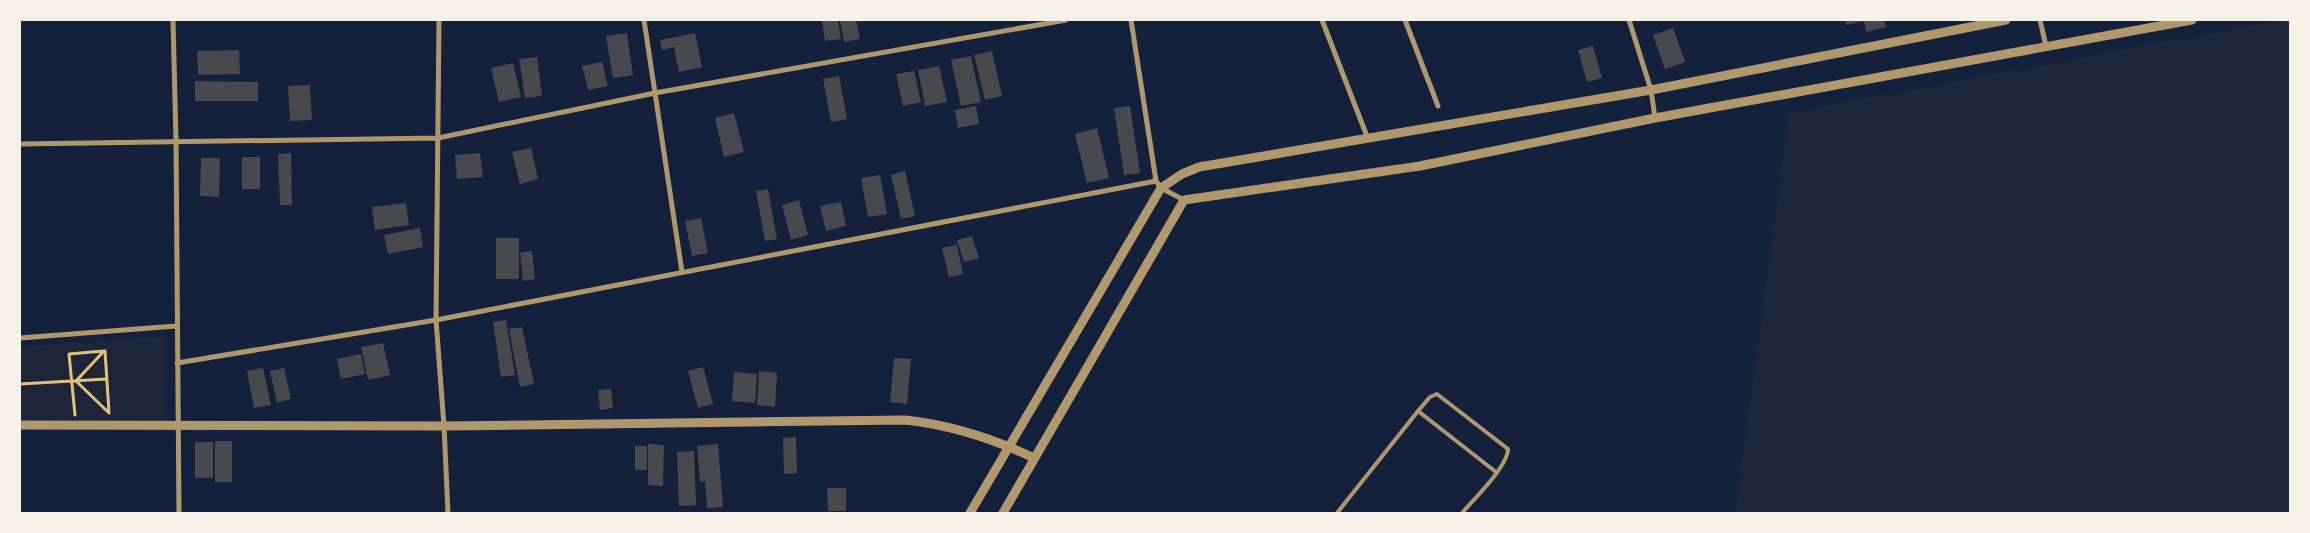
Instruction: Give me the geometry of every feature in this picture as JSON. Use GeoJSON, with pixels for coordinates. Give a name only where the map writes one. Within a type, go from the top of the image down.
{"type":"FeatureCollection","features":[{"type":"Feature","properties":{"kind":"street"},"geometry":{"type":"LineString","coordinates":[[173,20],[176,141],[179,513]]}},
{"type":"Feature","properties":{"kind":"street"},"geometry":{"type":"LineString","coordinates":[[439,20],[436,320],[448,513]]}},
{"type":"Feature","properties":{"kind":"street"},"geometry":{"type":"LineString","coordinates":[[644,20],[682,272]]}},
{"type":"Feature","properties":{"kind":"street"},"geometry":{"type":"LineString","coordinates":[[20,144],[438,138],[655,93],[1066,20]]}},
{"type":"Feature","properties":{"kind":"street"},"geometry":{"type":"LineString","coordinates":[[970,513],[1159,185],[1131,20]]}},
{"type":"Feature","properties":{"kind":"street"},"geometry":{"type":"LineString","coordinates":[[1322,20],[1368,138]]}},
{"type":"Feature","properties":{"kind":"street"},"geometry":{"type":"LineString","coordinates":[[1405,20],[1438,106]]}},
{"type":"Feature","properties":{"kind":"street"},"geometry":{"type":"LineString","coordinates":[[1629,20],[1651,90],[1655,118]]}},
{"type":"Feature","properties":{"kind":"street"},"geometry":{"type":"LineString","coordinates":[[177,363],[436,320],[682,272],[1159,185],[1200,167],[1651,90],[2006,20]]}},
{"type":"Feature","properties":{"kind":"street"},"geometry":{"type":"LineString","coordinates":[[2040,20],[2046,46]]}},
{"type":"Feature","properties":{"kind":"street"},"geometry":{"type":"LineString","coordinates":[[1159,185],[1184,200],[1420,166],[1655,118],[2192,20]]}},
{"type":"Feature","properties":{"kind":"street"},"geometry":{"type":"LineString","coordinates":[[1003,513],[1184,200]]}},
{"type":"Feature","properties":{"kind":"street"},"geometry":{"type":"LineString","coordinates":[[20,338],[176,326]]}},
{"type":"Feature","properties":{"kind":"street"},"geometry":{"type":"LineString","coordinates":[[20,425],[178,427],[444,426],[905,420],[947,426],[1009,446],[1034,458]]}},
{"type":"Feature","properties":{"kind":"lane"},"geometry":{"type":"LineString","coordinates":[[1337,513],[1430,397],[1440,395],[1506,445],[1508,453],[1496,472],[1462,513]]}},
{"type":"Feature","properties":{"kind":"lane"},"geometry":{"type":"LineString","coordinates":[[1418,411],[1496,472]]}},
{"type":"Feature","properties":{"kind":"path"},"geometry":{"type":"LineString","coordinates":[[104,351],[109,413]]}},
{"type":"Feature","properties":{"kind":"path"},"geometry":{"type":"LineString","coordinates":[[74,381],[104,351]]}},
{"type":"Feature","properties":{"kind":"path"},"geometry":{"type":"LineString","coordinates":[[84,415],[75,415],[74,381],[69,354],[104,351]]}},
{"type":"Feature","properties":{"kind":"path"},"geometry":{"type":"LineString","coordinates":[[20,384],[106,379]]}},
{"type":"Feature","properties":{"kind":"path"},"geometry":{"type":"LineString","coordinates":[[74,381],[109,413]]}},
{"type":"Feature","properties":{"kind":"path"},"geometry":{"type":"LineString","coordinates":[[100,413],[109,413]]}},
{"type":"Feature","properties":{"kind":"shaded area"},"geometry":{"type":"Polygon","coordinates":[[[2290,20],[2290,513],[1735,513],[1789,113],[2290,20]]]}},
{"type":"Feature","properties":{"kind":"shaded area"},"geometry":{"type":"Polygon","coordinates":[[[166,336],[165,421],[20,420],[20,347],[166,336]]]}},
{"type":"Feature","properties":{"kind":"building"},"geometry":{"type":"Polygon","coordinates":[[[822,20],[838,20],[841,39],[825,41],[822,20]]]}},
{"type":"Feature","properties":{"kind":"building"},"geometry":{"type":"Polygon","coordinates":[[[840,20],[856,20],[860,39],[844,42],[840,20]]]}},
{"type":"Feature","properties":{"kind":"building"},"geometry":{"type":"Polygon","coordinates":[[[1845,20],[1884,20],[1886,27],[1866,32],[1864,21],[1846,25],[1845,20]]]}},
{"type":"Feature","properties":{"kind":"building"},"geometry":{"type":"Polygon","coordinates":[[[1673,28],[1685,62],[1665,69],[1653,35],[1673,28]]]}},
{"type":"Feature","properties":{"kind":"building"},"geometry":{"type":"Polygon","coordinates":[[[627,33],[633,75],[613,78],[606,36],[627,33]]]}},
{"type":"Feature","properties":{"kind":"building"},"geometry":{"type":"Polygon","coordinates":[[[695,33],[702,67],[679,72],[674,47],[662,50],[660,40],[695,33]]]}},
{"type":"Feature","properties":{"kind":"building"},"geometry":{"type":"Polygon","coordinates":[[[1593,46],[1602,78],[1587,82],[1578,50],[1593,46]]]}},
{"type":"Feature","properties":{"kind":"building"},"geometry":{"type":"Polygon","coordinates":[[[239,50],[240,74],[198,75],[197,51],[239,50]]]}},
{"type":"Feature","properties":{"kind":"building"},"geometry":{"type":"Polygon","coordinates":[[[992,51],[1002,96],[985,100],[974,55],[992,51]]]}},
{"type":"Feature","properties":{"kind":"building"},"geometry":{"type":"Polygon","coordinates":[[[971,56],[981,102],[961,106],[951,60],[971,56]]]}},
{"type":"Feature","properties":{"kind":"building"},"geometry":{"type":"Polygon","coordinates":[[[537,57],[542,96],[525,98],[519,59],[537,57]]]}},
{"type":"Feature","properties":{"kind":"building"},"geometry":{"type":"Polygon","coordinates":[[[602,62],[608,86],[588,90],[582,66],[602,62]]]}},
{"type":"Feature","properties":{"kind":"building"},"geometry":{"type":"Polygon","coordinates":[[[513,63],[521,97],[499,102],[491,68],[513,63]]]}},
{"type":"Feature","properties":{"kind":"building"},"geometry":{"type":"Polygon","coordinates":[[[939,66],[947,102],[925,106],[918,70],[939,66]]]}},
{"type":"Feature","properties":{"kind":"building"},"geometry":{"type":"Polygon","coordinates":[[[914,71],[921,102],[903,106],[896,74],[914,71]]]}},
{"type":"Feature","properties":{"kind":"building"},"geometry":{"type":"Polygon","coordinates":[[[839,76],[847,119],[831,122],[823,79],[839,76]]]}},
{"type":"Feature","properties":{"kind":"building"},"geometry":{"type":"Polygon","coordinates":[[[195,81],[258,82],[258,101],[195,101],[195,81]]]}},
{"type":"Feature","properties":{"kind":"building"},"geometry":{"type":"Polygon","coordinates":[[[310,85],[312,120],[290,121],[288,86],[310,85]]]}},
{"type":"Feature","properties":{"kind":"building"},"geometry":{"type":"Polygon","coordinates":[[[976,106],[979,124],[958,128],[955,110],[976,106]]]}},
{"type":"Feature","properties":{"kind":"building"},"geometry":{"type":"Polygon","coordinates":[[[1130,106],[1140,173],[1124,175],[1114,108],[1130,106]]]}},
{"type":"Feature","properties":{"kind":"building"},"geometry":{"type":"Polygon","coordinates":[[[734,113],[744,152],[724,157],[715,118],[734,113]]]}},
{"type":"Feature","properties":{"kind":"building"},"geometry":{"type":"Polygon","coordinates":[[[1097,128],[1109,178],[1087,183],[1075,134],[1097,128]]]}},
{"type":"Feature","properties":{"kind":"building"},"geometry":{"type":"Polygon","coordinates":[[[531,148],[538,179],[520,184],[512,152],[531,148]]]}},
{"type":"Feature","properties":{"kind":"building"},"geometry":{"type":"Polygon","coordinates":[[[291,153],[292,205],[280,205],[278,154],[291,153]]]}},
{"type":"Feature","properties":{"kind":"building"},"geometry":{"type":"Polygon","coordinates":[[[480,153],[483,177],[457,179],[455,155],[480,153]]]}},
{"type":"Feature","properties":{"kind":"building"},"geometry":{"type":"Polygon","coordinates":[[[242,157],[260,157],[260,189],[242,189],[242,157]]]}},
{"type":"Feature","properties":{"kind":"building"},"geometry":{"type":"Polygon","coordinates":[[[201,158],[220,158],[219,197],[200,196],[201,158]]]}},
{"type":"Feature","properties":{"kind":"building"},"geometry":{"type":"Polygon","coordinates":[[[905,171],[915,216],[901,219],[891,175],[905,171]]]}},
{"type":"Feature","properties":{"kind":"building"},"geometry":{"type":"Polygon","coordinates":[[[880,175],[887,214],[868,217],[861,178],[880,175]]]}},
{"type":"Feature","properties":{"kind":"building"},"geometry":{"type":"Polygon","coordinates":[[[768,189],[777,239],[765,241],[756,191],[768,189]]]}},
{"type":"Feature","properties":{"kind":"building"},"geometry":{"type":"Polygon","coordinates":[[[799,200],[808,235],[791,240],[782,205],[799,200]]]}},
{"type":"Feature","properties":{"kind":"building"},"geometry":{"type":"Polygon","coordinates":[[[841,202],[846,226],[826,231],[820,206],[841,202]]]}},
{"type":"Feature","properties":{"kind":"building"},"geometry":{"type":"Polygon","coordinates":[[[406,203],[409,225],[375,230],[372,207],[406,203]]]}},
{"type":"Feature","properties":{"kind":"building"},"geometry":{"type":"Polygon","coordinates":[[[701,218],[708,253],[692,256],[685,221],[701,218]]]}},
{"type":"Feature","properties":{"kind":"building"},"geometry":{"type":"Polygon","coordinates":[[[420,228],[423,247],[388,254],[384,235],[420,228]]]}},
{"type":"Feature","properties":{"kind":"building"},"geometry":{"type":"Polygon","coordinates":[[[972,236],[979,258],[964,262],[957,240],[972,236]]]}},
{"type":"Feature","properties":{"kind":"building"},"geometry":{"type":"Polygon","coordinates":[[[496,238],[519,238],[519,279],[496,279],[496,238]]]}},
{"type":"Feature","properties":{"kind":"building"},"geometry":{"type":"Polygon","coordinates":[[[957,245],[963,274],[949,277],[942,248],[957,245]]]}},
{"type":"Feature","properties":{"kind":"building"},"geometry":{"type":"Polygon","coordinates":[[[532,251],[535,279],[523,281],[520,253],[532,251]]]}},
{"type":"Feature","properties":{"kind":"building"},"geometry":{"type":"Polygon","coordinates":[[[506,320],[515,375],[501,377],[493,322],[506,320]]]}},
{"type":"Feature","properties":{"kind":"building"},"geometry":{"type":"Polygon","coordinates":[[[522,327],[534,384],[520,387],[509,329],[522,327]]]}},
{"type":"Feature","properties":{"kind":"building"},"geometry":{"type":"Polygon","coordinates":[[[383,343],[390,375],[368,380],[361,347],[383,343]]]}},
{"type":"Feature","properties":{"kind":"building"},"geometry":{"type":"Polygon","coordinates":[[[361,354],[365,374],[341,379],[337,359],[361,354]]]}},
{"type":"Feature","properties":{"kind":"building"},"geometry":{"type":"Polygon","coordinates":[[[894,358],[911,359],[907,404],[890,402],[894,358]]]}},
{"type":"Feature","properties":{"kind":"building"},"geometry":{"type":"Polygon","coordinates":[[[703,367],[713,404],[698,408],[688,371],[703,367]]]}},
{"type":"Feature","properties":{"kind":"building"},"geometry":{"type":"Polygon","coordinates":[[[263,368],[271,405],[254,408],[247,371],[263,368]]]}},
{"type":"Feature","properties":{"kind":"building"},"geometry":{"type":"Polygon","coordinates":[[[284,368],[291,399],[277,403],[270,371],[284,368]]]}},
{"type":"Feature","properties":{"kind":"building"},"geometry":{"type":"Polygon","coordinates":[[[759,371],[777,373],[775,407],[757,405],[759,371]]]}},
{"type":"Feature","properties":{"kind":"building"},"geometry":{"type":"Polygon","coordinates":[[[734,372],[757,374],[755,403],[732,401],[734,372]]]}},
{"type":"Feature","properties":{"kind":"building"},"geometry":{"type":"Polygon","coordinates":[[[611,389],[613,408],[600,410],[598,390],[611,389]]]}},
{"type":"Feature","properties":{"kind":"building"},"geometry":{"type":"Polygon","coordinates":[[[796,437],[797,473],[784,474],[783,438],[796,437]]]}},
{"type":"Feature","properties":{"kind":"building"},"geometry":{"type":"Polygon","coordinates":[[[215,441],[232,441],[232,482],[215,482],[215,441]]]}},
{"type":"Feature","properties":{"kind":"building"},"geometry":{"type":"Polygon","coordinates":[[[195,442],[213,442],[213,478],[195,478],[195,442]]]}},
{"type":"Feature","properties":{"kind":"building"},"geometry":{"type":"Polygon","coordinates":[[[648,444],[664,445],[663,486],[648,485],[648,444]]]}},
{"type":"Feature","properties":{"kind":"building"},"geometry":{"type":"Polygon","coordinates":[[[718,444],[723,507],[707,508],[705,481],[700,482],[697,446],[718,444]]]}},
{"type":"Feature","properties":{"kind":"building"},"geometry":{"type":"Polygon","coordinates":[[[635,446],[647,446],[647,470],[635,470],[635,446]]]}},
{"type":"Feature","properties":{"kind":"building"},"geometry":{"type":"Polygon","coordinates":[[[694,451],[696,505],[679,506],[677,452],[694,451]]]}},
{"type":"Feature","properties":{"kind":"building"},"geometry":{"type":"Polygon","coordinates":[[[827,488],[846,488],[846,511],[828,511],[827,488]]]}}]}
